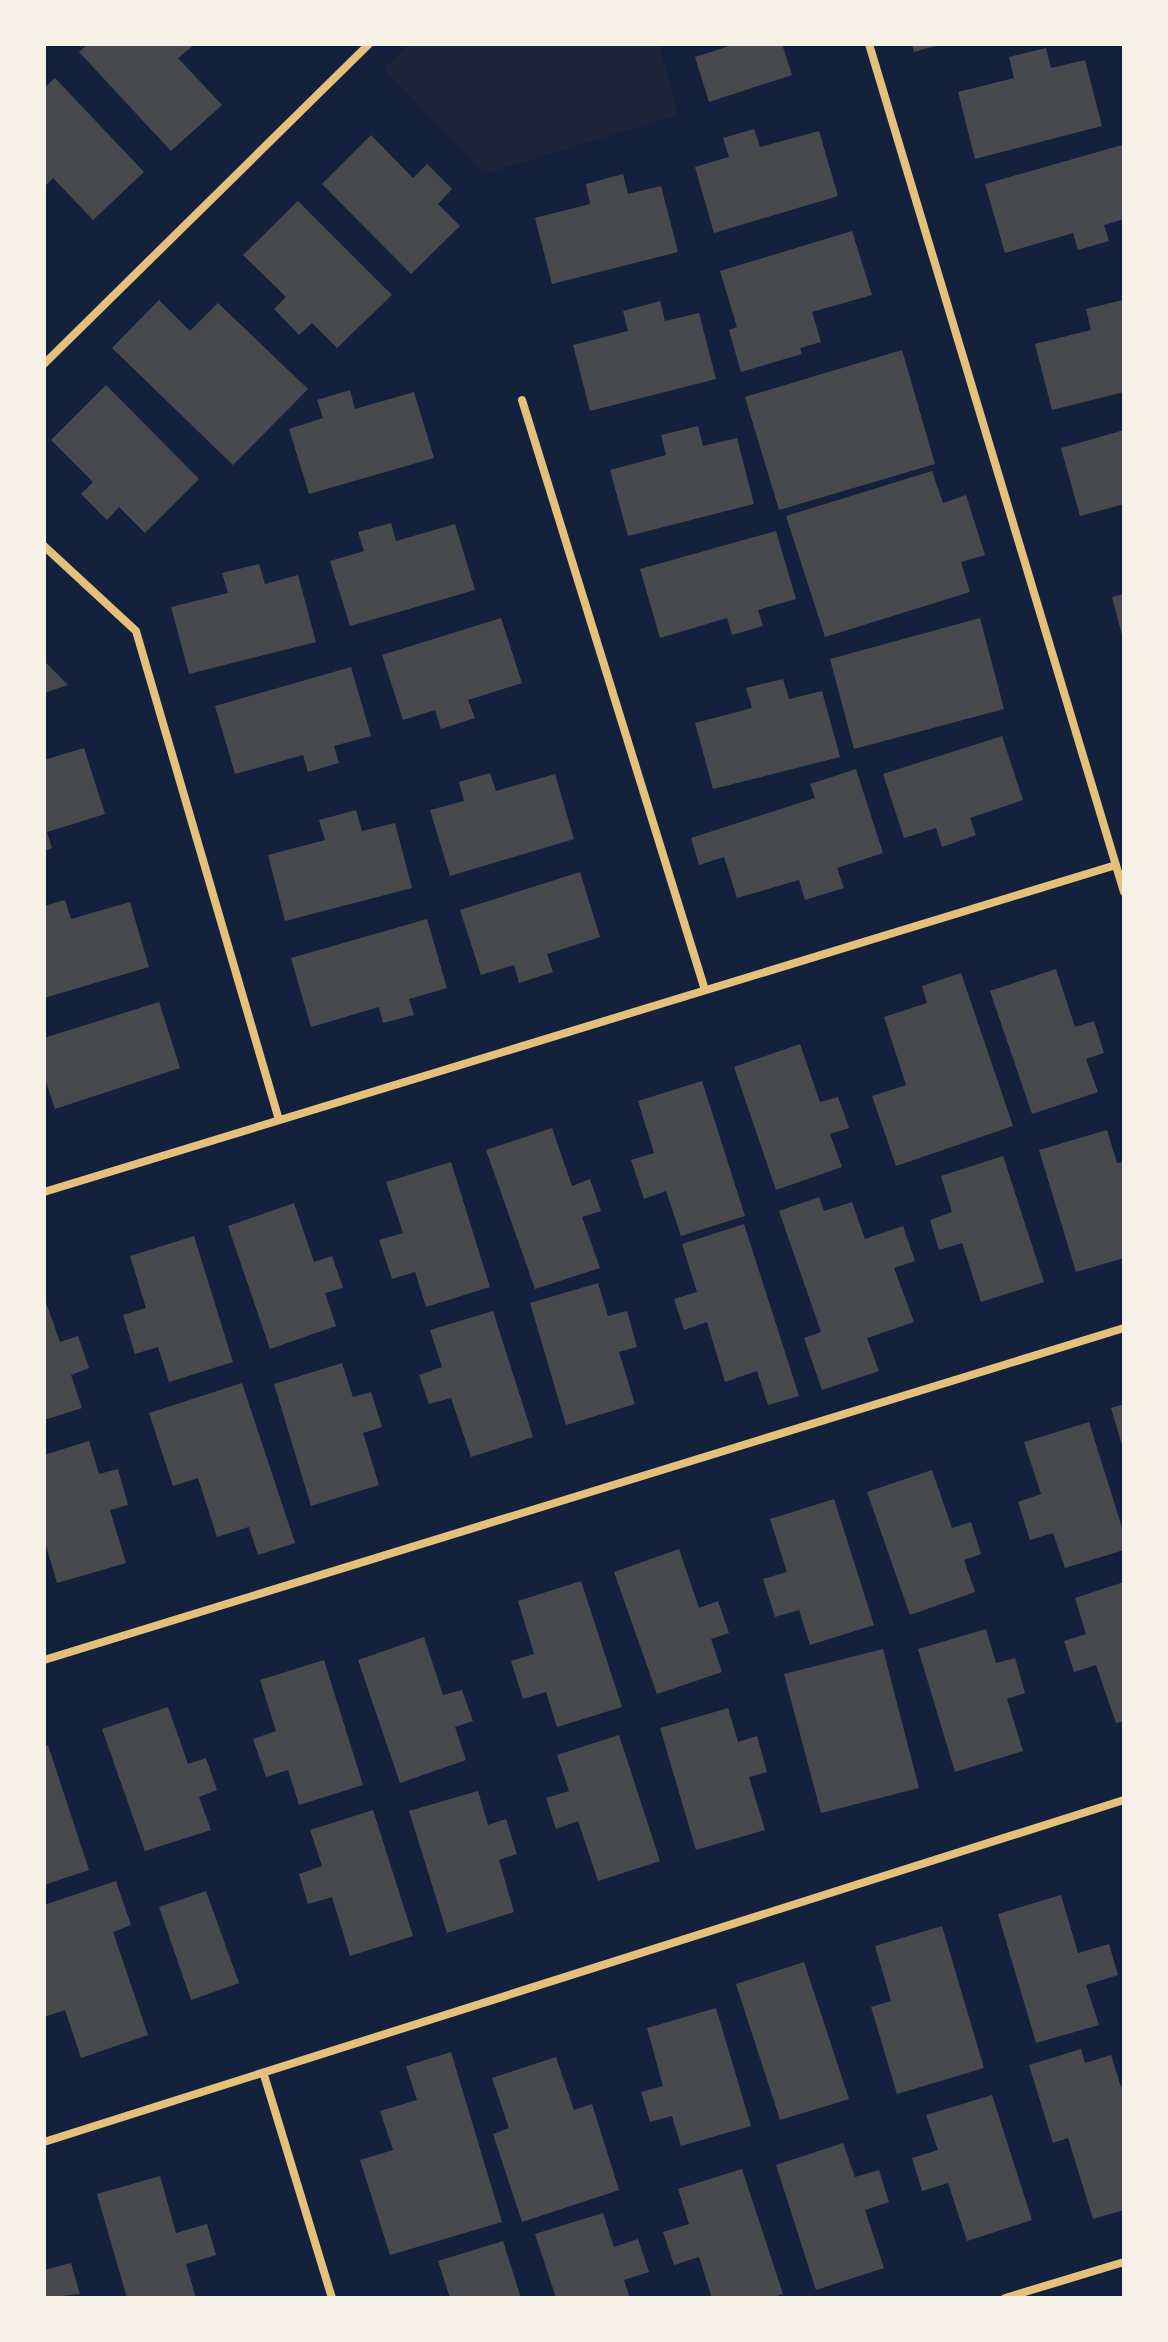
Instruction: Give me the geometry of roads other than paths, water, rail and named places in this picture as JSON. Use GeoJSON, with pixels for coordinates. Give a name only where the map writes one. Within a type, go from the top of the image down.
{"type":"FeatureCollection","features":[{"type":"Feature","properties":{"kind":"street"},"geometry":{"type":"LineString","coordinates":[[44,364],[369,44]]}},
{"type":"Feature","properties":{"kind":"street"},"geometry":{"type":"LineString","coordinates":[[869,44],[1124,892]]}},
{"type":"Feature","properties":{"kind":"street"},"geometry":{"type":"LineString","coordinates":[[522,400],[705,990]]}},
{"type":"Feature","properties":{"kind":"street"},"geometry":{"type":"LineString","coordinates":[[44,546],[136,631],[279,1120]]}},
{"type":"Feature","properties":{"kind":"street"},"geometry":{"type":"LineString","coordinates":[[44,1192],[1116,865]]}},
{"type":"Feature","properties":{"kind":"street"},"geometry":{"type":"LineString","coordinates":[[44,1660],[1124,1328]]}},
{"type":"Feature","properties":{"kind":"street"},"geometry":{"type":"LineString","coordinates":[[44,2142],[264,2075],[1124,1800]]}},
{"type":"Feature","properties":{"kind":"street"},"geometry":{"type":"LineString","coordinates":[[264,2075],[332,2298]]}},
{"type":"Feature","properties":{"kind":"street"},"geometry":{"type":"LineString","coordinates":[[1005,2298],[1124,2262]]}}]}
